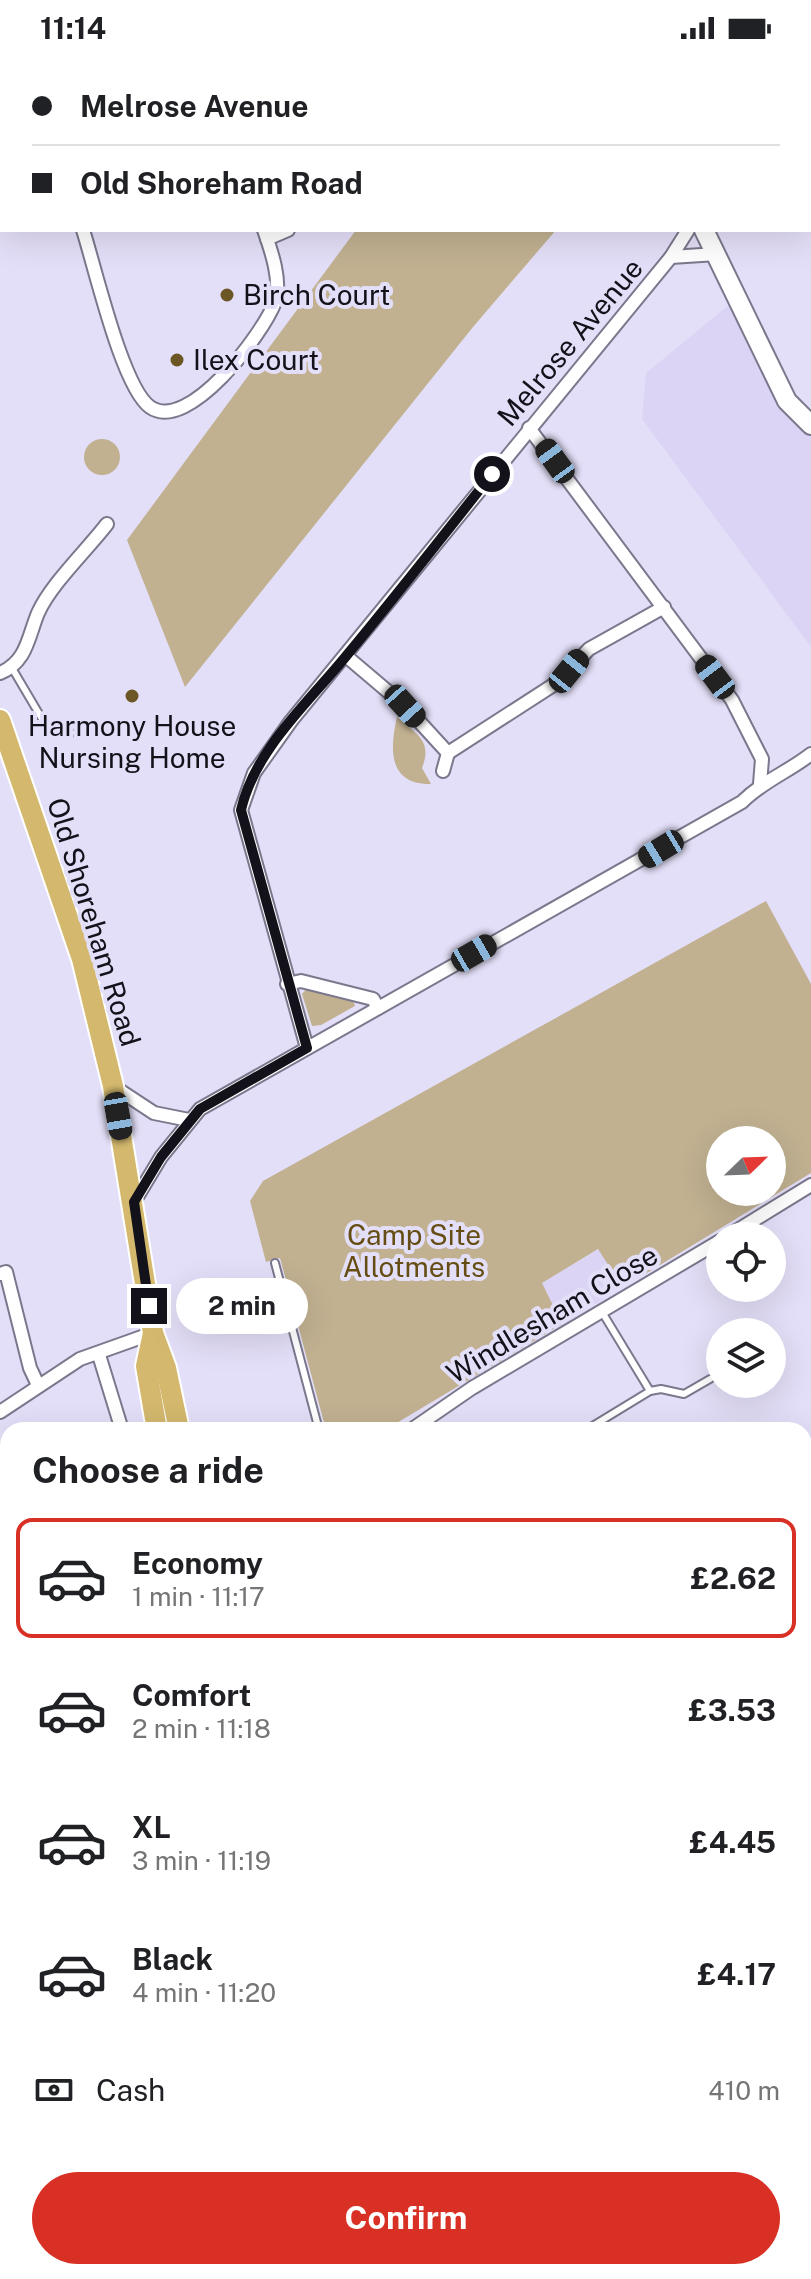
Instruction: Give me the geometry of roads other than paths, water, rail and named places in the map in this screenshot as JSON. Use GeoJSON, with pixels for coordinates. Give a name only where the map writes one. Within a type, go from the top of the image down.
{"type":"FeatureCollection","features":[{"type":"Feature","properties":{"kind":"main road","name":"Old Shoreham Road"},"geometry":{"type":"LineString","coordinates":[[0,720],[82,959],[113,1086],[153,1333],[166,1368],[177,1422]]}},
{"type":"Feature","properties":{"kind":"main road","name":"Old Shoreham Road"},"geometry":{"type":"LineString","coordinates":[[153,1333],[146,1366],[156,1422]]}},
{"type":"Feature","properties":{"kind":"street"},"geometry":{"type":"LineString","coordinates":[[84,232],[130,380],[150,407],[164,413],[181,410],[202,396],[257,337],[276,300],[274,267],[265,235]]}},
{"type":"Feature","properties":{"kind":"street","name":"Melrose Avenue"},"geometry":{"type":"LineString","coordinates":[[307,1048],[241,810],[254,773],[291,721],[671,257],[687,232]]}},
{"type":"Feature","properties":{"kind":"street"},"geometry":{"type":"LineString","coordinates":[[705,232],[787,401],[811,425]]}},
{"type":"Feature","properties":{"kind":"street","name":"Melrose Avenue"},"geometry":{"type":"LineString","coordinates":[[671,257],[717,254]]}},
{"type":"Feature","properties":{"kind":"street"},"geometry":{"type":"LineString","coordinates":[[529,428],[732,700],[753,736],[763,765],[760,784]]}},
{"type":"Feature","properties":{"kind":"street"},"geometry":{"type":"LineString","coordinates":[[6,670],[22,657],[40,610],[107,524]]}},
{"type":"Feature","properties":{"kind":"street"},"geometry":{"type":"LineString","coordinates":[[443,771],[448,753],[558,682],[589,649],[664,607]]}},
{"type":"Feature","properties":{"kind":"street"},"geometry":{"type":"LineString","coordinates":[[346,656],[405,706],[448,753]]}},
{"type":"Feature","properties":{"kind":"street"},"geometry":{"type":"LineString","coordinates":[[134,1202],[189,1120],[214,1101],[742,802],[760,784],[793,768],[811,754]]}},
{"type":"Feature","properties":{"kind":"street"},"geometry":{"type":"LineString","coordinates":[[287,984],[301,981],[359,995],[373,999],[378,1008]]}},
{"type":"Feature","properties":{"kind":"street"},"geometry":{"type":"LineString","coordinates":[[113,1086],[154,1113],[189,1120]]}},
{"type":"Feature","properties":{"kind":"street"},"geometry":{"type":"LineString","coordinates":[[751,1222],[811,1185]]}},
{"type":"Feature","properties":{"kind":"street","name":"Windlesham Close"},"geometry":{"type":"LineString","coordinates":[[423,1422],[472,1388],[706,1249]]}},
{"type":"Feature","properties":{"kind":"street"},"geometry":{"type":"LineString","coordinates":[[0,1274],[6,1272],[30,1368],[38,1385]]}},
{"type":"Feature","properties":{"kind":"street"},"geometry":{"type":"LineString","coordinates":[[0,1412],[80,1359],[99,1355],[153,1333]]}},
{"type":"Feature","properties":{"kind":"street"},"geometry":{"type":"LineString","coordinates":[[99,1355],[120,1422]]}},
{"type":"Feature","properties":{"kind":"lane"},"geometry":{"type":"LineString","coordinates":[[6,670],[48,729],[71,733]]}},
{"type":"Feature","properties":{"kind":"lane"},"geometry":{"type":"LineString","coordinates":[[275,1263],[317,1422]]}},
{"type":"Feature","properties":{"kind":"lane"},"geometry":{"type":"LineString","coordinates":[[602,1312],[650,1391]]}},
{"type":"Feature","properties":{"kind":"lane"},"geometry":{"type":"LineString","coordinates":[[599,1422],[650,1391],[661,1389],[684,1394],[706,1381]]}},
{"type":"Feature","properties":{"kind":"place","name":"Birch Court"},"geometry":{"type":"Point","coordinates":[227,295]}},
{"type":"Feature","properties":{"kind":"place","name":"Ilex Court"},"geometry":{"type":"Point","coordinates":[177,360]}},
{"type":"Feature","properties":{"kind":"place","name":"Harmony House Nursing Home"},"geometry":{"type":"Point","coordinates":[132,696]}},
{"type":"Feature","properties":{"kind":"park label","name":"Camp Site Allotments"},"geometry":{"type":"Point","coordinates":[414,1251]}}]}
